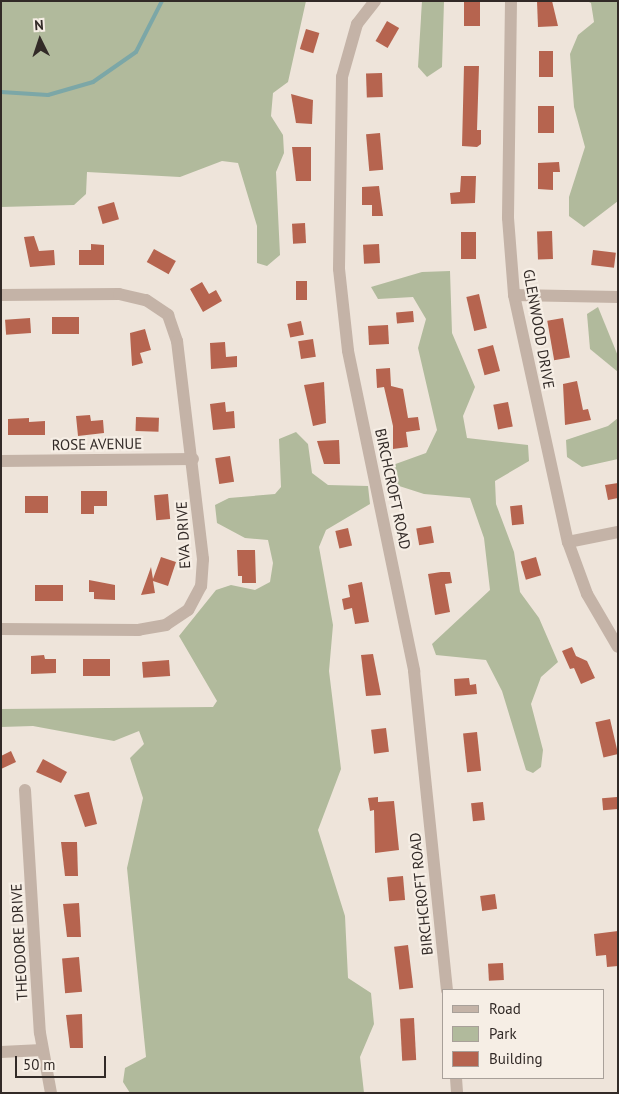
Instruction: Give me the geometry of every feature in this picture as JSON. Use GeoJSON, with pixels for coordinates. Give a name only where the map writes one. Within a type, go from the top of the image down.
{"type":"FeatureCollection","features":[{"type":"Feature","properties":{"kind":"street","name":"BIRCHCROFT ROAD"},"geometry":{"type":"LineString","coordinates":[[375,1],[357,24],[342,77],[339,269],[348,351],[414,671],[447,989]]}},
{"type":"Feature","properties":{"kind":"street","name":"GLENWOOD DRIVE"},"geometry":{"type":"LineString","coordinates":[[511,1],[508,218],[514,295],[568,542],[586,594],[618,647]]}},
{"type":"Feature","properties":{"kind":"street","name":"EVA DRIVE"},"geometry":{"type":"LineString","coordinates":[[1,295],[119,294],[152,304],[168,315],[178,340],[194,459],[203,559],[200,586],[188,610],[166,626],[139,630],[1,629]]}},
{"type":"Feature","properties":{"kind":"street"},"geometry":{"type":"LineString","coordinates":[[514,295],[618,297]]}},
{"type":"Feature","properties":{"kind":"street","name":"ROSE AVENUE"},"geometry":{"type":"LineString","coordinates":[[1,461],[194,459]]}},
{"type":"Feature","properties":{"kind":"street"},"geometry":{"type":"LineString","coordinates":[[568,542],[618,532]]}},
{"type":"Feature","properties":{"kind":"street","name":"THEODORE DRIVE"},"geometry":{"type":"LineString","coordinates":[[25,790],[42,1050],[51,1093]]}},
{"type":"Feature","properties":{"kind":"street"},"geometry":{"type":"LineString","coordinates":[[1,1052],[42,1050]]}},
{"type":"Feature","properties":{"kind":"street"},"geometry":{"type":"LineString","coordinates":[[456,1079],[458,1093]]}},
{"type":"Feature","properties":{"kind":"green space"},"geometry":{"type":"Polygon","coordinates":[[[1,1],[306,1],[288,82],[273,93],[271,116],[283,135],[284,153],[276,172],[280,255],[267,266],[257,263],[257,226],[238,163],[222,161],[180,177],[87,172],[86,194],[74,205],[1,207],[1,1]]]}},
{"type":"Feature","properties":{"kind":"green space"},"geometry":{"type":"Polygon","coordinates":[[[422,1],[444,1],[442,67],[427,77],[418,67],[422,1]]]}},
{"type":"Feature","properties":{"kind":"green space"},"geometry":{"type":"Polygon","coordinates":[[[587,1],[618,1],[618,201],[584,227],[569,216],[569,197],[585,147],[574,107],[570,54],[578,35],[594,22],[591,3],[587,1]]]}},
{"type":"Feature","properties":{"kind":"green space"},"geometry":{"type":"Polygon","coordinates":[[[450,271],[452,333],[475,387],[463,416],[467,438],[528,445],[529,461],[495,481],[496,504],[514,552],[520,592],[539,618],[558,662],[541,677],[531,704],[543,750],[541,767],[533,773],[526,770],[502,691],[486,660],[436,655],[432,644],[490,590],[484,538],[470,498],[424,494],[396,485],[390,466],[426,453],[437,430],[418,348],[426,319],[413,297],[378,299],[371,287],[422,272],[450,271]]]}},
{"type":"Feature","properties":{"kind":"green space"},"geometry":{"type":"Polygon","coordinates":[[[598,307],[618,356],[618,372],[590,349],[587,314],[598,307]]]}},
{"type":"Feature","properties":{"kind":"green space"},"geometry":{"type":"Polygon","coordinates":[[[618,418],[618,459],[582,467],[567,457],[566,440],[608,426],[618,418]]]}},
{"type":"Feature","properties":{"kind":"green space"},"geometry":{"type":"Polygon","coordinates":[[[296,432],[308,444],[312,473],[328,485],[368,486],[370,504],[326,530],[319,547],[333,625],[329,671],[341,769],[318,830],[345,916],[348,978],[371,993],[374,1024],[360,1057],[364,1093],[130,1093],[123,1082],[125,1068],[146,1057],[127,868],[143,798],[130,758],[144,744],[139,731],[114,741],[33,726],[1,727],[1,709],[213,707],[217,701],[179,636],[216,590],[231,585],[255,590],[270,582],[273,563],[268,540],[245,538],[217,523],[215,505],[229,498],[275,494],[281,487],[279,439],[296,432]]]}},
{"type":"Feature","properties":{"kind":"building"},"geometry":{"type":"Polygon","coordinates":[[[464,1],[480,1],[480,26],[464,26],[464,1]]]}},
{"type":"Feature","properties":{"kind":"building"},"geometry":{"type":"Polygon","coordinates":[[[537,1],[552,1],[558,26],[538,27],[537,1]]]}},
{"type":"Feature","properties":{"kind":"building"},"geometry":{"type":"Polygon","coordinates":[[[387,21],[399,28],[388,48],[376,41],[387,21]]]}},
{"type":"Feature","properties":{"kind":"building"},"geometry":{"type":"Polygon","coordinates":[[[306,29],[319,33],[313,53],[300,49],[306,29]]]}},
{"type":"Feature","properties":{"kind":"building"},"geometry":{"type":"Polygon","coordinates":[[[539,51],[553,51],[553,77],[539,77],[539,51]]]}},
{"type":"Feature","properties":{"kind":"building"},"geometry":{"type":"Polygon","coordinates":[[[464,66],[479,66],[477,130],[481,130],[481,144],[477,147],[462,146],[464,66]]]}},
{"type":"Feature","properties":{"kind":"building"},"geometry":{"type":"Polygon","coordinates":[[[382,73],[383,97],[367,98],[366,74],[382,73]]]}},
{"type":"Feature","properties":{"kind":"building"},"geometry":{"type":"Polygon","coordinates":[[[291,94],[313,100],[312,124],[296,123],[291,94]]]}},
{"type":"Feature","properties":{"kind":"building"},"geometry":{"type":"Polygon","coordinates":[[[538,106],[554,106],[554,133],[538,133],[538,106]]]}},
{"type":"Feature","properties":{"kind":"building"},"geometry":{"type":"Polygon","coordinates":[[[380,133],[383,170],[369,171],[366,134],[380,133]]]}},
{"type":"Feature","properties":{"kind":"building"},"geometry":{"type":"Polygon","coordinates":[[[292,147],[311,147],[311,181],[296,181],[292,147]]]}},
{"type":"Feature","properties":{"kind":"building"},"geometry":{"type":"Polygon","coordinates":[[[559,162],[560,172],[553,172],[553,190],[538,189],[538,163],[559,162]]]}},
{"type":"Feature","properties":{"kind":"building"},"geometry":{"type":"Polygon","coordinates":[[[461,176],[476,176],[475,203],[451,204],[450,193],[460,192],[461,176]]]}},
{"type":"Feature","properties":{"kind":"building"},"geometry":{"type":"Polygon","coordinates":[[[379,186],[383,216],[372,216],[372,205],[362,205],[362,187],[379,186]]]}},
{"type":"Feature","properties":{"kind":"building"},"geometry":{"type":"Polygon","coordinates":[[[114,202],[119,219],[103,224],[98,207],[114,202]]]}},
{"type":"Feature","properties":{"kind":"building"},"geometry":{"type":"Polygon","coordinates":[[[305,223],[306,243],[293,244],[292,224],[305,223]]]}},
{"type":"Feature","properties":{"kind":"building"},"geometry":{"type":"Polygon","coordinates":[[[552,231],[553,259],[538,260],[537,232],[552,231]]]}},
{"type":"Feature","properties":{"kind":"building"},"geometry":{"type":"Polygon","coordinates":[[[461,232],[476,232],[476,259],[461,259],[461,232]]]}},
{"type":"Feature","properties":{"kind":"building"},"geometry":{"type":"Polygon","coordinates":[[[34,236],[39,251],[54,250],[55,265],[30,267],[24,237],[34,236]]]}},
{"type":"Feature","properties":{"kind":"building"},"geometry":{"type":"Polygon","coordinates":[[[91,244],[104,245],[104,265],[79,265],[79,250],[91,250],[91,244]]]}},
{"type":"Feature","properties":{"kind":"building"},"geometry":{"type":"Polygon","coordinates":[[[379,244],[380,263],[364,264],[363,245],[379,244]]]}},
{"type":"Feature","properties":{"kind":"building"},"geometry":{"type":"Polygon","coordinates":[[[154,249],[176,261],[169,274],[147,262],[154,249]]]}},
{"type":"Feature","properties":{"kind":"building"},"geometry":{"type":"Polygon","coordinates":[[[593,250],[616,253],[614,268],[591,265],[593,250]]]}},
{"type":"Feature","properties":{"kind":"building"},"geometry":{"type":"Polygon","coordinates":[[[296,281],[307,281],[307,300],[296,300],[296,281]]]}},
{"type":"Feature","properties":{"kind":"building"},"geometry":{"type":"Polygon","coordinates":[[[202,282],[209,294],[216,290],[222,301],[203,312],[190,289],[202,282]]]}},
{"type":"Feature","properties":{"kind":"building"},"geometry":{"type":"Polygon","coordinates":[[[479,294],[487,328],[474,331],[466,297],[479,294]]]}},
{"type":"Feature","properties":{"kind":"building"},"geometry":{"type":"Polygon","coordinates":[[[413,311],[414,322],[397,323],[396,312],[413,311]]]}},
{"type":"Feature","properties":{"kind":"building"},"geometry":{"type":"Polygon","coordinates":[[[52,317],[79,317],[79,334],[52,334],[52,317]]]}},
{"type":"Feature","properties":{"kind":"building"},"geometry":{"type":"Polygon","coordinates":[[[30,318],[31,333],[6,335],[5,320],[30,318]]]}},
{"type":"Feature","properties":{"kind":"building"},"geometry":{"type":"Polygon","coordinates":[[[563,318],[570,357],[554,360],[547,321],[563,318]]]}},
{"type":"Feature","properties":{"kind":"building"},"geometry":{"type":"Polygon","coordinates":[[[301,321],[304,335],[290,338],[287,324],[301,321]]]}},
{"type":"Feature","properties":{"kind":"building"},"geometry":{"type":"Polygon","coordinates":[[[388,325],[389,344],[369,345],[368,326],[388,325]]]}},
{"type":"Feature","properties":{"kind":"building"},"geometry":{"type":"Polygon","coordinates":[[[145,329],[151,350],[140,353],[143,363],[132,366],[130,333],[145,329]]]}},
{"type":"Feature","properties":{"kind":"building"},"geometry":{"type":"Polygon","coordinates":[[[313,339],[316,357],[301,359],[298,341],[313,339]]]}},
{"type":"Feature","properties":{"kind":"building"},"geometry":{"type":"Polygon","coordinates":[[[225,342],[226,357],[237,356],[237,367],[211,369],[210,343],[225,342]]]}},
{"type":"Feature","properties":{"kind":"building"},"geometry":{"type":"Polygon","coordinates":[[[493,345],[500,371],[485,375],[478,349],[493,345]]]}},
{"type":"Feature","properties":{"kind":"building"},"geometry":{"type":"Polygon","coordinates":[[[390,368],[391,386],[403,389],[408,418],[418,417],[420,430],[406,432],[408,447],[393,449],[393,426],[384,387],[377,388],[376,369],[390,368]]]}},
{"type":"Feature","properties":{"kind":"building"},"geometry":{"type":"Polygon","coordinates":[[[577,381],[583,410],[588,409],[591,420],[565,425],[563,384],[577,381]]]}},
{"type":"Feature","properties":{"kind":"building"},"geometry":{"type":"Polygon","coordinates":[[[324,382],[326,423],[313,426],[304,385],[324,382]]]}},
{"type":"Feature","properties":{"kind":"building"},"geometry":{"type":"Polygon","coordinates":[[[225,402],[226,412],[234,411],[235,428],[213,430],[210,404],[225,402]]]}},
{"type":"Feature","properties":{"kind":"building"},"geometry":{"type":"Polygon","coordinates":[[[508,402],[513,427],[498,429],[493,405],[508,402]]]}},
{"type":"Feature","properties":{"kind":"building"},"geometry":{"type":"Polygon","coordinates":[[[90,415],[91,421],[103,420],[104,433],[78,436],[76,416],[90,415]]]}},
{"type":"Feature","properties":{"kind":"building"},"geometry":{"type":"Polygon","coordinates":[[[136,417],[159,418],[158,432],[136,431],[136,417]]]}},
{"type":"Feature","properties":{"kind":"building"},"geometry":{"type":"Polygon","coordinates":[[[29,418],[29,422],[45,421],[45,435],[8,435],[8,419],[29,418]]]}},
{"type":"Feature","properties":{"kind":"building"},"geometry":{"type":"Polygon","coordinates":[[[339,440],[340,464],[324,464],[317,441],[339,440]]]}},
{"type":"Feature","properties":{"kind":"building"},"geometry":{"type":"Polygon","coordinates":[[[230,456],[234,482],[219,484],[215,458],[230,456]]]}},
{"type":"Feature","properties":{"kind":"building"},"geometry":{"type":"Polygon","coordinates":[[[618,483],[618,498],[608,500],[605,485],[618,483]]]}},
{"type":"Feature","properties":{"kind":"building"},"geometry":{"type":"Polygon","coordinates":[[[81,491],[107,491],[107,506],[94,506],[94,514],[81,514],[81,491]]]}},
{"type":"Feature","properties":{"kind":"building"},"geometry":{"type":"Polygon","coordinates":[[[168,494],[170,519],[156,520],[154,495],[168,494]]]}},
{"type":"Feature","properties":{"kind":"building"},"geometry":{"type":"Polygon","coordinates":[[[25,496],[48,496],[48,513],[25,513],[25,496]]]}},
{"type":"Feature","properties":{"kind":"building"},"geometry":{"type":"Polygon","coordinates":[[[522,505],[524,524],[512,525],[510,506],[522,505]]]}},
{"type":"Feature","properties":{"kind":"building"},"geometry":{"type":"Polygon","coordinates":[[[431,526],[434,543],[419,545],[416,529],[431,526]]]}},
{"type":"Feature","properties":{"kind":"building"},"geometry":{"type":"Polygon","coordinates":[[[348,528],[352,546],[339,548],[335,531],[348,528]]]}},
{"type":"Feature","properties":{"kind":"building"},"geometry":{"type":"Polygon","coordinates":[[[237,550],[255,550],[256,583],[242,583],[242,576],[238,576],[237,550]]]}},
{"type":"Feature","properties":{"kind":"building"},"geometry":{"type":"Polygon","coordinates":[[[161,557],[176,562],[168,586],[153,581],[155,593],[141,595],[151,567],[153,579],[161,557]]]}},
{"type":"Feature","properties":{"kind":"building"},"geometry":{"type":"Polygon","coordinates":[[[536,557],[541,575],[526,580],[521,561],[536,557]]]}},
{"type":"Feature","properties":{"kind":"building"},"geometry":{"type":"Polygon","coordinates":[[[450,572],[452,583],[445,584],[450,612],[435,615],[428,574],[450,572]]]}},
{"type":"Feature","properties":{"kind":"building"},"geometry":{"type":"Polygon","coordinates":[[[89,580],[115,585],[115,600],[94,599],[94,592],[89,592],[89,580]]]}},
{"type":"Feature","properties":{"kind":"building"},"geometry":{"type":"Polygon","coordinates":[[[362,582],[369,622],[355,624],[352,608],[344,610],[342,599],[350,597],[348,585],[362,582]]]}},
{"type":"Feature","properties":{"kind":"building"},"geometry":{"type":"Polygon","coordinates":[[[35,585],[63,585],[63,601],[35,601],[35,585]]]}},
{"type":"Feature","properties":{"kind":"building"},"geometry":{"type":"Polygon","coordinates":[[[572,647],[576,656],[587,661],[595,678],[581,684],[574,668],[570,669],[562,651],[572,647]]]}},
{"type":"Feature","properties":{"kind":"building"},"geometry":{"type":"Polygon","coordinates":[[[373,654],[381,695],[366,696],[361,655],[373,654]]]}},
{"type":"Feature","properties":{"kind":"building"},"geometry":{"type":"Polygon","coordinates":[[[44,655],[45,659],[56,659],[56,673],[31,674],[31,656],[44,655]]]}},
{"type":"Feature","properties":{"kind":"building"},"geometry":{"type":"Polygon","coordinates":[[[83,659],[110,659],[110,676],[83,676],[83,659]]]}},
{"type":"Feature","properties":{"kind":"building"},"geometry":{"type":"Polygon","coordinates":[[[169,660],[170,676],[143,678],[142,662],[169,660]]]}},
{"type":"Feature","properties":{"kind":"building"},"geometry":{"type":"Polygon","coordinates":[[[469,678],[470,685],[476,684],[477,694],[455,696],[454,679],[469,678]]]}},
{"type":"Feature","properties":{"kind":"building"},"geometry":{"type":"Polygon","coordinates":[[[610,719],[618,754],[603,757],[595,722],[610,719]]]}},
{"type":"Feature","properties":{"kind":"building"},"geometry":{"type":"Polygon","coordinates":[[[386,728],[389,752],[374,754],[371,730],[386,728]]]}},
{"type":"Feature","properties":{"kind":"building"},"geometry":{"type":"Polygon","coordinates":[[[477,732],[481,771],[467,772],[463,733],[477,732]]]}},
{"type":"Feature","properties":{"kind":"building"},"geometry":{"type":"Polygon","coordinates":[[[11,751],[16,762],[1,769],[1,756],[11,751]]]}},
{"type":"Feature","properties":{"kind":"building"},"geometry":{"type":"Polygon","coordinates":[[[43,759],[67,772],[61,783],[36,772],[43,759]]]}},
{"type":"Feature","properties":{"kind":"building"},"geometry":{"type":"Polygon","coordinates":[[[89,792],[97,824],[85,827],[74,795],[89,792]]]}},
{"type":"Feature","properties":{"kind":"building"},"geometry":{"type":"Polygon","coordinates":[[[378,797],[378,802],[394,801],[399,850],[375,853],[374,810],[370,811],[368,798],[378,797]]]}},
{"type":"Feature","properties":{"kind":"building"},"geometry":{"type":"Polygon","coordinates":[[[617,797],[618,809],[603,810],[602,798],[617,797]]]}},
{"type":"Feature","properties":{"kind":"building"},"geometry":{"type":"Polygon","coordinates":[[[483,802],[485,820],[473,821],[471,803],[483,802]]]}},
{"type":"Feature","properties":{"kind":"building"},"geometry":{"type":"Polygon","coordinates":[[[61,842],[77,842],[78,876],[65,876],[61,842]]]}},
{"type":"Feature","properties":{"kind":"building"},"geometry":{"type":"Polygon","coordinates":[[[403,876],[405,900],[389,901],[387,877],[403,876]]]}},
{"type":"Feature","properties":{"kind":"building"},"geometry":{"type":"Polygon","coordinates":[[[495,894],[497,909],[482,911],[480,896],[495,894]]]}},
{"type":"Feature","properties":{"kind":"building"},"geometry":{"type":"Polygon","coordinates":[[[79,903],[81,937],[67,937],[63,904],[79,903]]]}},
{"type":"Feature","properties":{"kind":"building"},"geometry":{"type":"Polygon","coordinates":[[[618,931],[618,966],[607,967],[606,955],[596,956],[594,934],[618,931]]]}},
{"type":"Feature","properties":{"kind":"building"},"geometry":{"type":"Polygon","coordinates":[[[408,945],[413,988],[399,989],[394,947],[408,945]]]}},
{"type":"Feature","properties":{"kind":"building"},"geometry":{"type":"Polygon","coordinates":[[[79,957],[82,992],[65,993],[62,958],[79,957]]]}},
{"type":"Feature","properties":{"kind":"building"},"geometry":{"type":"Polygon","coordinates":[[[503,963],[504,980],[489,981],[488,964],[503,963]]]}},
{"type":"Feature","properties":{"kind":"building"},"geometry":{"type":"Polygon","coordinates":[[[82,1014],[83,1048],[70,1048],[66,1015],[82,1014]]]}},
{"type":"Feature","properties":{"kind":"building"},"geometry":{"type":"Polygon","coordinates":[[[414,1018],[416,1060],[402,1061],[400,1019],[414,1018]]]}},
{"type":"Feature","properties":{"kind":"waterway"},"geometry":{"type":"LineString","coordinates":[[1,92],[48,95],[93,82],[136,52],[162,1]]}}]}
